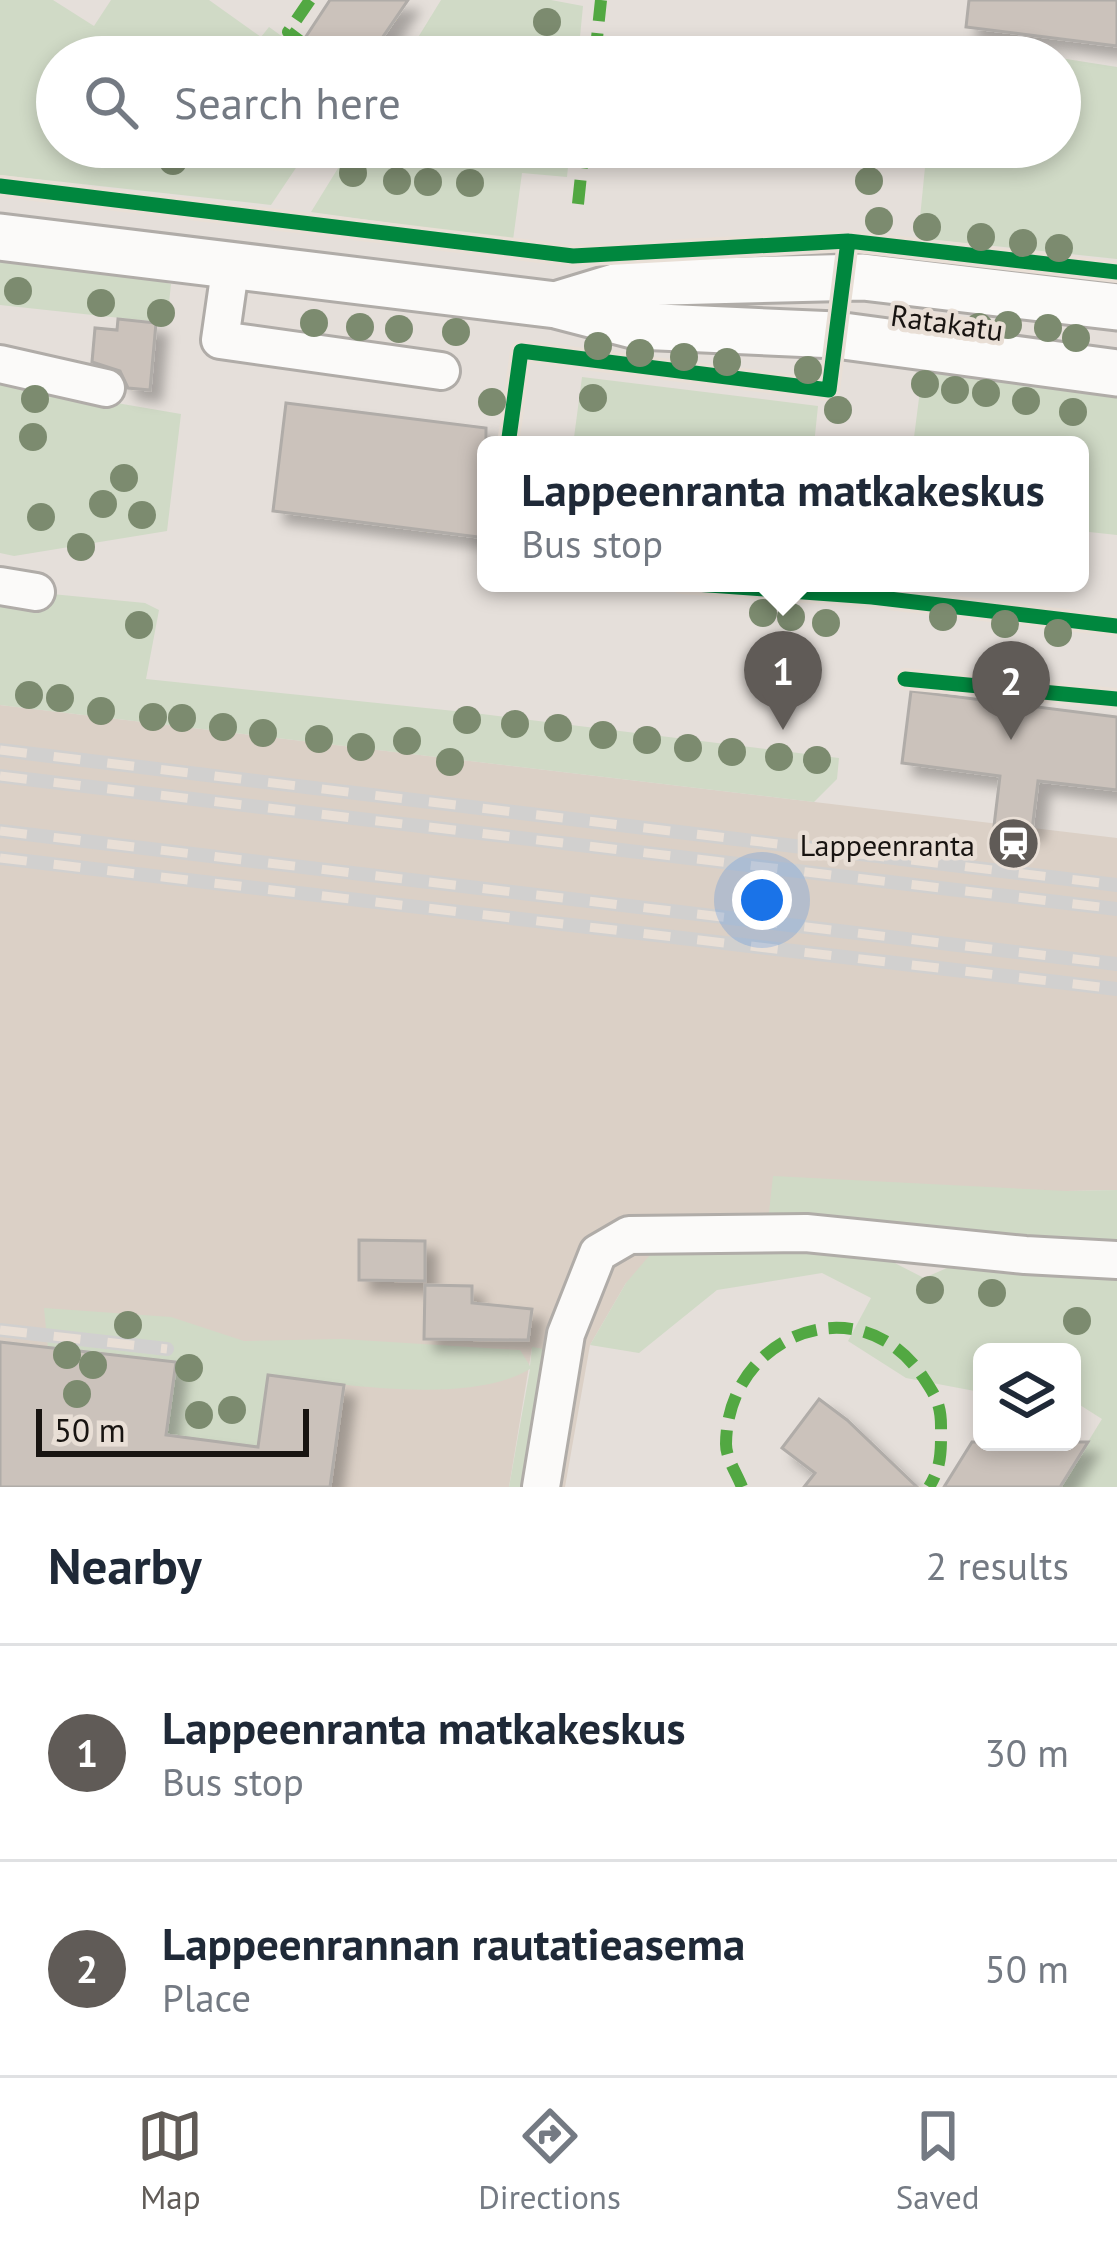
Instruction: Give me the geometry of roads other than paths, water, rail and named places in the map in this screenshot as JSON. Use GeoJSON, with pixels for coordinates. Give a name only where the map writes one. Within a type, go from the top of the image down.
{"type":"FeatureCollection","features":[{"type":"Feature","properties":{"kind":"main road","name":"Ratakatu"},"geometry":{"type":"LineString","coordinates":[[0,237],[556,305],[637,326],[836,335],[1117,373]]}},
{"type":"Feature","properties":{"kind":"main road","name":"Ratakatu"},"geometry":{"type":"LineString","coordinates":[[556,305],[628,283],[863,277],[1117,308]]}},
{"type":"Feature","properties":{"kind":"lane"},"geometry":{"type":"LineString","coordinates":[[231,263],[220,340],[441,370]]}},
{"type":"Feature","properties":{"kind":"lane"},"geometry":{"type":"LineString","coordinates":[[0,364],[106,388]]}},
{"type":"Feature","properties":{"kind":"lane"},"geometry":{"type":"LineString","coordinates":[[542,1487],[566,1334],[598,1253],[628,1235],[806,1233],[1025,1256],[1117,1260]]}},
{"type":"Feature","properties":{"kind":"railway"},"geometry":{"type":"LineString","coordinates":[[0,750],[1117,885]]}},
{"type":"Feature","properties":{"kind":"railway"},"geometry":{"type":"LineString","coordinates":[[0,776],[1117,909]]}},
{"type":"Feature","properties":{"kind":"railway"},"geometry":{"type":"LineString","coordinates":[[0,831],[1117,964]]}},
{"type":"Feature","properties":{"kind":"railway"},"geometry":{"type":"LineString","coordinates":[[0,858],[1117,989]]}},
{"type":"Feature","properties":{"kind":"railway"},"geometry":{"type":"LineString","coordinates":[[0,1330],[167,1349]]}},
{"type":"Feature","properties":{"kind":"place","name":"Lappeenranta matkakeskus"},"geometry":{"type":"Point","coordinates":[783,730]}},
{"type":"Feature","properties":{"kind":"place","name":"Lappeenrannan rautatieasema"},"geometry":{"type":"Point","coordinates":[1011,740]}},
{"type":"Feature","properties":{"kind":"place","name":"Lappeenranta"},"geometry":{"type":"Point","coordinates":[1014,844]}}]}
